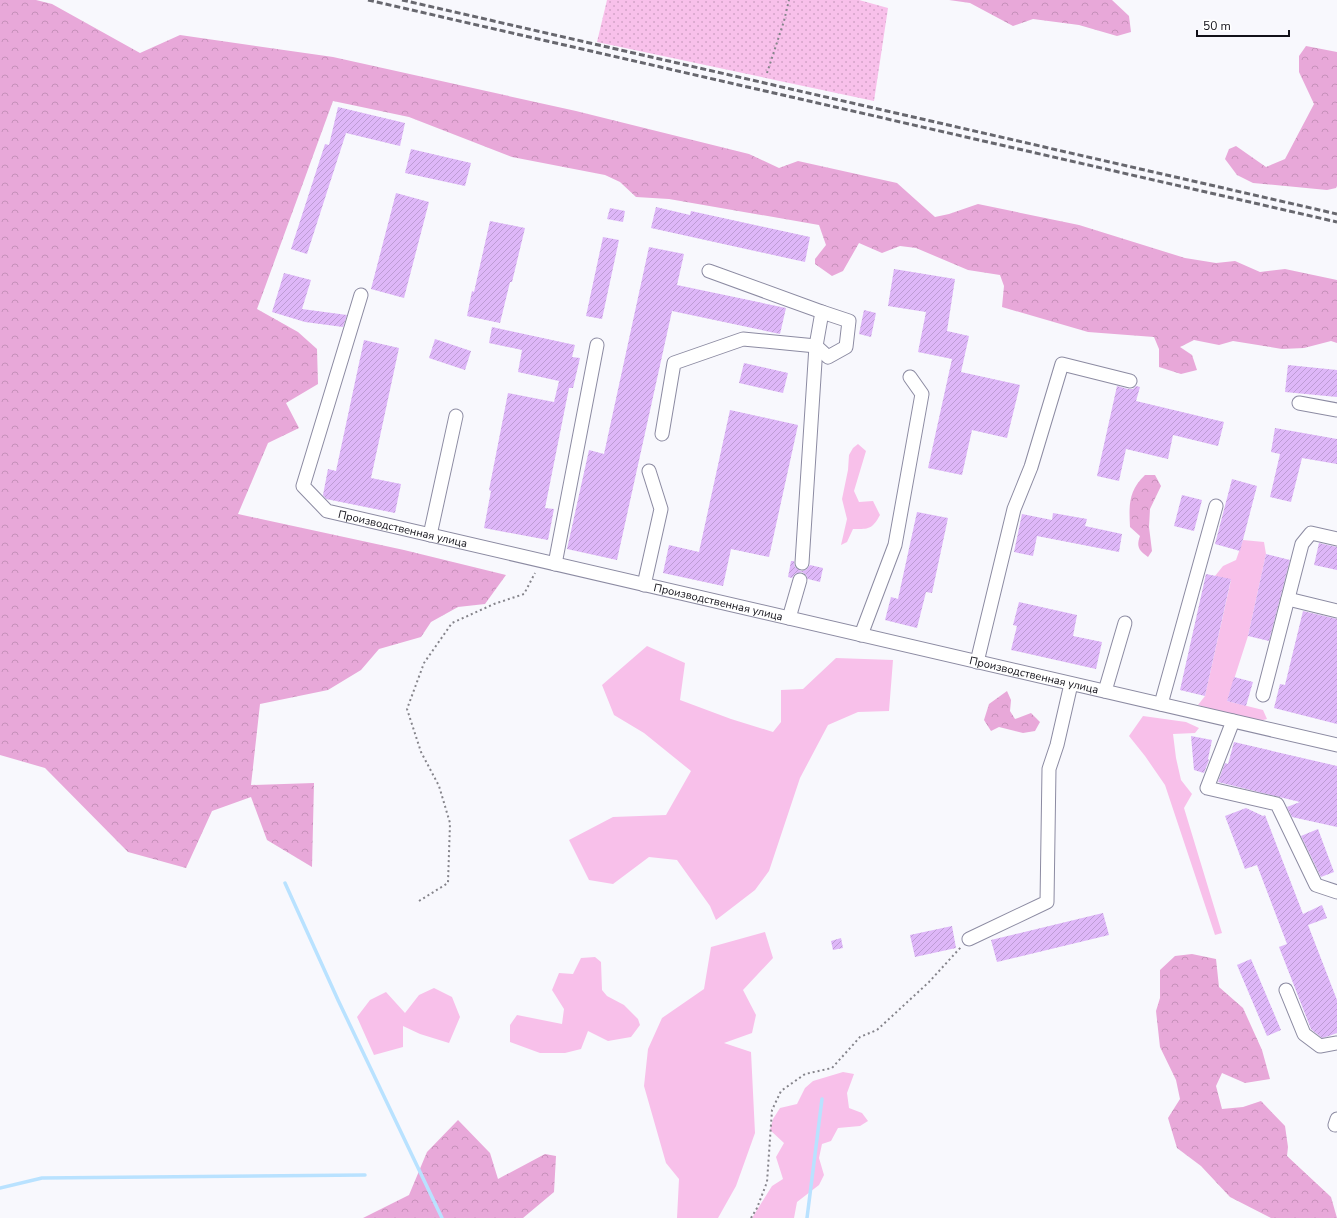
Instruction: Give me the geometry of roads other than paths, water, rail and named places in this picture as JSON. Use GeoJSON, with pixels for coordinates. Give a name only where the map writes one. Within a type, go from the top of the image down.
{"type":"FeatureCollection","features":[{"type":"Feature","properties":{"kind":"street"},"geometry":{"type":"LineString","coordinates":[[662,434],[674,363],[743,339],[816,346],[828,357],[846,347],[850,321],[709,272]]}},
{"type":"Feature","properties":{"kind":"street","name":"Производственная улица"},"geometry":{"type":"LineString","coordinates":[[362,296],[303,486],[328,511],[1337,745]]}},
{"type":"Feature","properties":{"kind":"street"},"geometry":{"type":"LineString","coordinates":[[802,563],[816,346],[822,312]]}},
{"type":"Feature","properties":{"kind":"street"},"geometry":{"type":"LineString","coordinates":[[555,564],[597,345]]}},
{"type":"Feature","properties":{"kind":"street"},"geometry":{"type":"LineString","coordinates":[[977,662],[1014,509],[1032,467],[1062,364],[1130,380]]}},
{"type":"Feature","properties":{"kind":"street"},"geometry":{"type":"LineString","coordinates":[[861,635],[895,545],[922,394],[910,378]]}},
{"type":"Feature","properties":{"kind":"street"},"geometry":{"type":"LineString","coordinates":[[1299,403],[1337,410]]}},
{"type":"Feature","properties":{"kind":"street"},"geometry":{"type":"LineString","coordinates":[[430,535],[456,416]]}},
{"type":"Feature","properties":{"kind":"street"},"geometry":{"type":"LineString","coordinates":[[644,585],[661,508],[649,471]]}},
{"type":"Feature","properties":{"kind":"street"},"geometry":{"type":"LineString","coordinates":[[1161,704],[1216,506]]}},
{"type":"Feature","properties":{"kind":"street"},"geometry":{"type":"LineString","coordinates":[[1264,695],[1302,544],[1311,533],[1337,539]]}},
{"type":"Feature","properties":{"kind":"street"},"geometry":{"type":"LineString","coordinates":[[789,618],[800,580]]}},
{"type":"Feature","properties":{"kind":"street"},"geometry":{"type":"LineString","coordinates":[[1288,599],[1337,611]]}},
{"type":"Feature","properties":{"kind":"street"},"geometry":{"type":"LineString","coordinates":[[1105,691],[1125,624]]}},
{"type":"Feature","properties":{"kind":"street"},"geometry":{"type":"LineString","coordinates":[[969,939],[1046,902],[1049,769],[1057,745],[1070,684]]}},
{"type":"Feature","properties":{"kind":"street"},"geometry":{"type":"LineString","coordinates":[[1233,721],[1207,788],[1277,804],[1316,886],[1337,892]]}},
{"type":"Feature","properties":{"kind":"street"},"geometry":{"type":"LineString","coordinates":[[1286,990],[1304,1034],[1320,1046],[1337,1043]]}},
{"type":"Feature","properties":{"kind":"waterway"},"geometry":{"type":"LineString","coordinates":[[285,883],[338,1000],[442,1218]]}},
{"type":"Feature","properties":{"kind":"waterway"},"geometry":{"type":"LineString","coordinates":[[807,1218],[822,1099]]}},
{"type":"Feature","properties":{"kind":"waterway"},"geometry":{"type":"LineString","coordinates":[[0,1188],[42,1178],[365,1175]]}},
{"type":"Feature","properties":{"kind":"railway"},"geometry":{"type":"LineString","coordinates":[[368,0],[1337,222]]}},
{"type":"Feature","properties":{"kind":"railway"},"geometry":{"type":"LineString","coordinates":[[402,0],[1337,214]]}}]}
